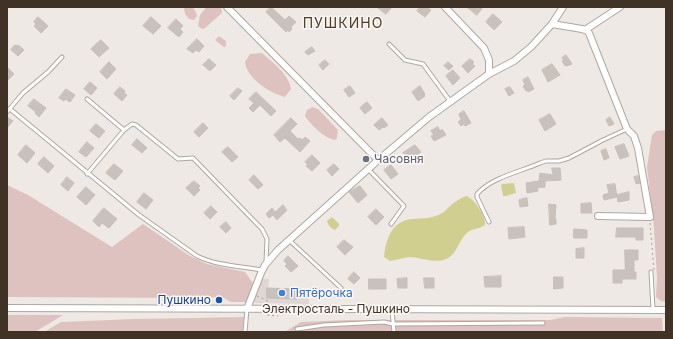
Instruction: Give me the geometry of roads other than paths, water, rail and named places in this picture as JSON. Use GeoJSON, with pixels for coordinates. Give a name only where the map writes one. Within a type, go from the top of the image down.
{"type":"FeatureCollection","features":[{"type":"Feature","properties":{"kind":"street"},"geometry":{"type":"LineString","coordinates":[[227,7],[378,160]]}},
{"type":"Feature","properties":{"kind":"street"},"geometry":{"type":"LineString","coordinates":[[445,7],[484,48],[489,60],[489,74]]}},
{"type":"Feature","properties":{"kind":"street"},"geometry":{"type":"LineString","coordinates":[[247,308],[262,270],[278,250],[413,130],[450,101],[489,74],[514,61],[531,47],[552,24],[563,7]]}},
{"type":"Feature","properties":{"kind":"street"},"geometry":{"type":"LineString","coordinates":[[585,30],[620,7]]}},
{"type":"Feature","properties":{"kind":"street"},"geometry":{"type":"LineString","coordinates":[[552,24],[585,30],[589,33],[627,130],[634,136],[638,148],[650,217],[598,216]]}},
{"type":"Feature","properties":{"kind":"street","name":"Электросталь - Пушкино"},"geometry":{"type":"LineString","coordinates":[[7,308],[666,310]]}},
{"type":"Feature","properties":{"kind":"lane"},"geometry":{"type":"LineString","coordinates":[[389,44],[405,60],[423,64],[450,101]]}},
{"type":"Feature","properties":{"kind":"lane"},"geometry":{"type":"LineString","coordinates":[[62,57],[44,76],[23,94],[8,111],[139,215],[197,256],[208,261],[262,270]]}},
{"type":"Feature","properties":{"kind":"lane"},"geometry":{"type":"LineString","coordinates":[[87,99],[124,130]]}},
{"type":"Feature","properties":{"kind":"lane"},"geometry":{"type":"LineString","coordinates":[[86,174],[124,130],[132,124],[136,125],[178,159],[193,158],[250,216],[265,234],[267,239],[266,264]]}},
{"type":"Feature","properties":{"kind":"lane"},"geometry":{"type":"LineString","coordinates":[[489,222],[477,197],[480,190],[495,181],[540,163],[546,161],[559,162],[569,158],[603,140],[627,130]]}},
{"type":"Feature","properties":{"kind":"lane"},"geometry":{"type":"LineString","coordinates":[[368,169],[404,206],[391,224]]}},
{"type":"Feature","properties":{"kind":"lane"},"geometry":{"type":"LineString","coordinates":[[289,240],[341,288]]}},
{"type":"Feature","properties":{"kind":"lane"},"geometry":{"type":"LineString","coordinates":[[651,272],[653,310]]}},
{"type":"Feature","properties":{"kind":"lane"},"geometry":{"type":"LineString","coordinates":[[245,332],[247,308]]}},
{"type":"Feature","properties":{"kind":"lane"},"geometry":{"type":"LineString","coordinates":[[392,309],[394,332]]}},
{"type":"Feature","properties":{"kind":"lane"},"geometry":{"type":"LineString","coordinates":[[297,329],[324,325],[384,322],[393,324],[543,323]]}},
{"type":"Feature","properties":{"kind":"place","name":"Часовня"},"geometry":{"type":"Point","coordinates":[366,159]}},
{"type":"Feature","properties":{"kind":"place","name":"Пятёрочка"},"geometry":{"type":"Point","coordinates":[282,293]}},
{"type":"Feature","properties":{"kind":"place","name":"Пушкино"},"geometry":{"type":"Point","coordinates":[219,300]}},
{"type":"Feature","properties":{"kind":"district","name":"ПУШКИНО"},"geometry":{"type":"Point","coordinates":[343,24]}}]}
